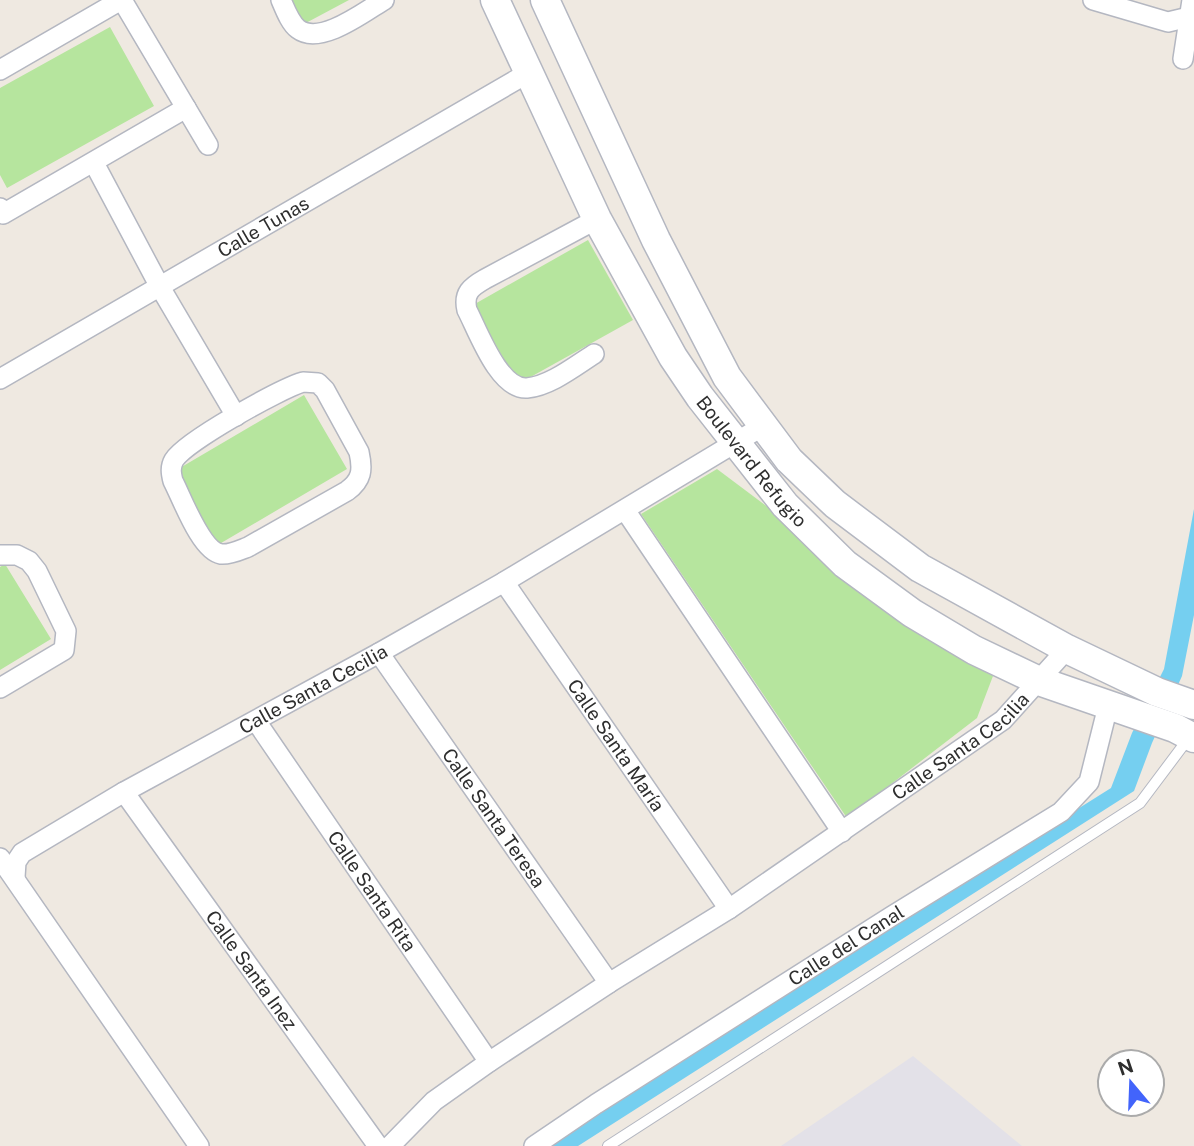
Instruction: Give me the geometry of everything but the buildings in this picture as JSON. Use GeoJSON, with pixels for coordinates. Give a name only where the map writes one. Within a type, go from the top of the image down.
{"type":"FeatureCollection","features":[{"type":"Feature","properties":{"kind":"street"},"geometry":{"type":"LineString","coordinates":[[0,70],[121,0],[208,145]]}},
{"type":"Feature","properties":{"kind":"street"},"geometry":{"type":"LineString","coordinates":[[281,0],[296,27],[308,34],[323,33],[341,26],[384,0]]}},
{"type":"Feature","properties":{"kind":"street","name":"Boulevard Refugio"},"geometry":{"type":"LineString","coordinates":[[495,0],[597,219],[673,358],[734,442],[785,505],[845,564],[912,613],[974,650],[1039,681],[1175,728],[1192,737]]}},
{"type":"Feature","properties":{"kind":"street","name":"Boulevard Refugio"},"geometry":{"type":"LineString","coordinates":[[545,0],[662,253],[727,377],[789,460],[835,505],[920,568],[1067,649],[1157,692],[1194,705]]}},
{"type":"Feature","properties":{"kind":"street"},"geometry":{"type":"LineString","coordinates":[[1093,0],[1168,22],[1191,9]]}},
{"type":"Feature","properties":{"kind":"street"},"geometry":{"type":"LineString","coordinates":[[1183,59],[1191,9]]}},
{"type":"Feature","properties":{"kind":"street","name":"Calle Tunas"},"geometry":{"type":"LineString","coordinates":[[0,379],[528,73]]}},
{"type":"Feature","properties":{"kind":"street"},"geometry":{"type":"LineString","coordinates":[[0,208],[4,215],[186,108]]}},
{"type":"Feature","properties":{"kind":"street"},"geometry":{"type":"LineString","coordinates":[[93,163],[160,287],[236,416]]}},
{"type":"Feature","properties":{"kind":"street"},"geometry":{"type":"LineString","coordinates":[[594,354],[544,383],[525,388],[512,385],[499,373],[467,310],[465,300],[469,289],[597,219]]}},
{"type":"Feature","properties":{"kind":"street"},"geometry":{"type":"LineString","coordinates":[[303,382],[318,383],[326,390],[359,452],[362,471],[357,483],[347,491],[248,547],[222,554],[212,551],[204,542],[173,481],[171,470],[173,461],[183,450],[236,416],[292,385],[303,382]]}},
{"type":"Feature","properties":{"kind":"street","name":"Calle Santa Cecilia"},"geometry":{"type":"LineString","coordinates":[[15,877],[16,862],[22,853],[124,792],[504,582],[763,426]]}},
{"type":"Feature","properties":{"kind":"street"},"geometry":{"type":"LineString","coordinates":[[625,510],[842,832]]}},
{"type":"Feature","properties":{"kind":"street"},"geometry":{"type":"LineString","coordinates":[[0,555],[17,555],[29,561],[37,570],[66,631],[64,650],[0,688]]}},
{"type":"Feature","properties":{"kind":"street","name":"Calle Santa María"},"geometry":{"type":"LineString","coordinates":[[504,582],[730,909]]}},
{"type":"Feature","properties":{"kind":"street","name":"Calle Santa Cecilia"},"geometry":{"type":"LineString","coordinates":[[390,1146],[434,1101],[489,1062],[609,983],[730,909],[1003,720],[1067,649]]}},
{"type":"Feature","properties":{"kind":"street","name":"Calle Santa Teresa"},"geometry":{"type":"LineString","coordinates":[[379,653],[609,983]]}},
{"type":"Feature","properties":{"kind":"street","name":"Calle del Canal"},"geometry":{"type":"LineString","coordinates":[[534,1146],[870,930],[1061,812],[1089,782],[1108,706]]}},
{"type":"Feature","properties":{"kind":"street","name":"Calle Santa Rita"},"geometry":{"type":"LineString","coordinates":[[256,721],[489,1062]]}},
{"type":"Feature","properties":{"kind":"street","name":"Calle Santa Inez"},"geometry":{"type":"LineString","coordinates":[[124,792],[378,1146]]}},
{"type":"Feature","properties":{"kind":"street"},"geometry":{"type":"LineString","coordinates":[[0,858],[199,1146]]}},
{"type":"Feature","properties":{"kind":"lane"},"geometry":{"type":"LineString","coordinates":[[608,1146],[1140,803],[1192,737]]}},
{"type":"Feature","properties":{"kind":"shaded area"},"geometry":{"type":"Polygon","coordinates":[[[913,1056],[1022,1146],[781,1146],[913,1056]]]}},
{"type":"Feature","properties":{"kind":"green space"},"geometry":{"type":"Polygon","coordinates":[[[291,0],[349,0],[304,24],[291,0]]]}},
{"type":"Feature","properties":{"kind":"green space"},"geometry":{"type":"Polygon","coordinates":[[[110,27],[154,106],[7,188],[0,175],[0,88],[110,27]]]}},
{"type":"Feature","properties":{"kind":"green space"},"geometry":{"type":"Polygon","coordinates":[[[588,240],[633,320],[518,384],[473,305],[588,240]]]}},
{"type":"Feature","properties":{"kind":"green space"},"geometry":{"type":"Polygon","coordinates":[[[304,395],[347,469],[216,546],[173,472],[304,395]]]}},
{"type":"Feature","properties":{"kind":"green space"},"geometry":{"type":"Polygon","coordinates":[[[717,469],[993,676],[977,718],[847,818],[641,514],[717,469]]]}},
{"type":"Feature","properties":{"kind":"green space"},"geometry":{"type":"Polygon","coordinates":[[[5,564],[51,639],[0,670],[0,567],[5,564]]]}},
{"type":"Feature","properties":{"kind":"water"},"geometry":{"type":"Polygon","coordinates":[[[1194,509],[1194,615],[1182,676],[1134,791],[578,1146],[548,1146],[679,1060],[1111,788],[1132,733],[1164,669],[1194,509]]]}}]}
